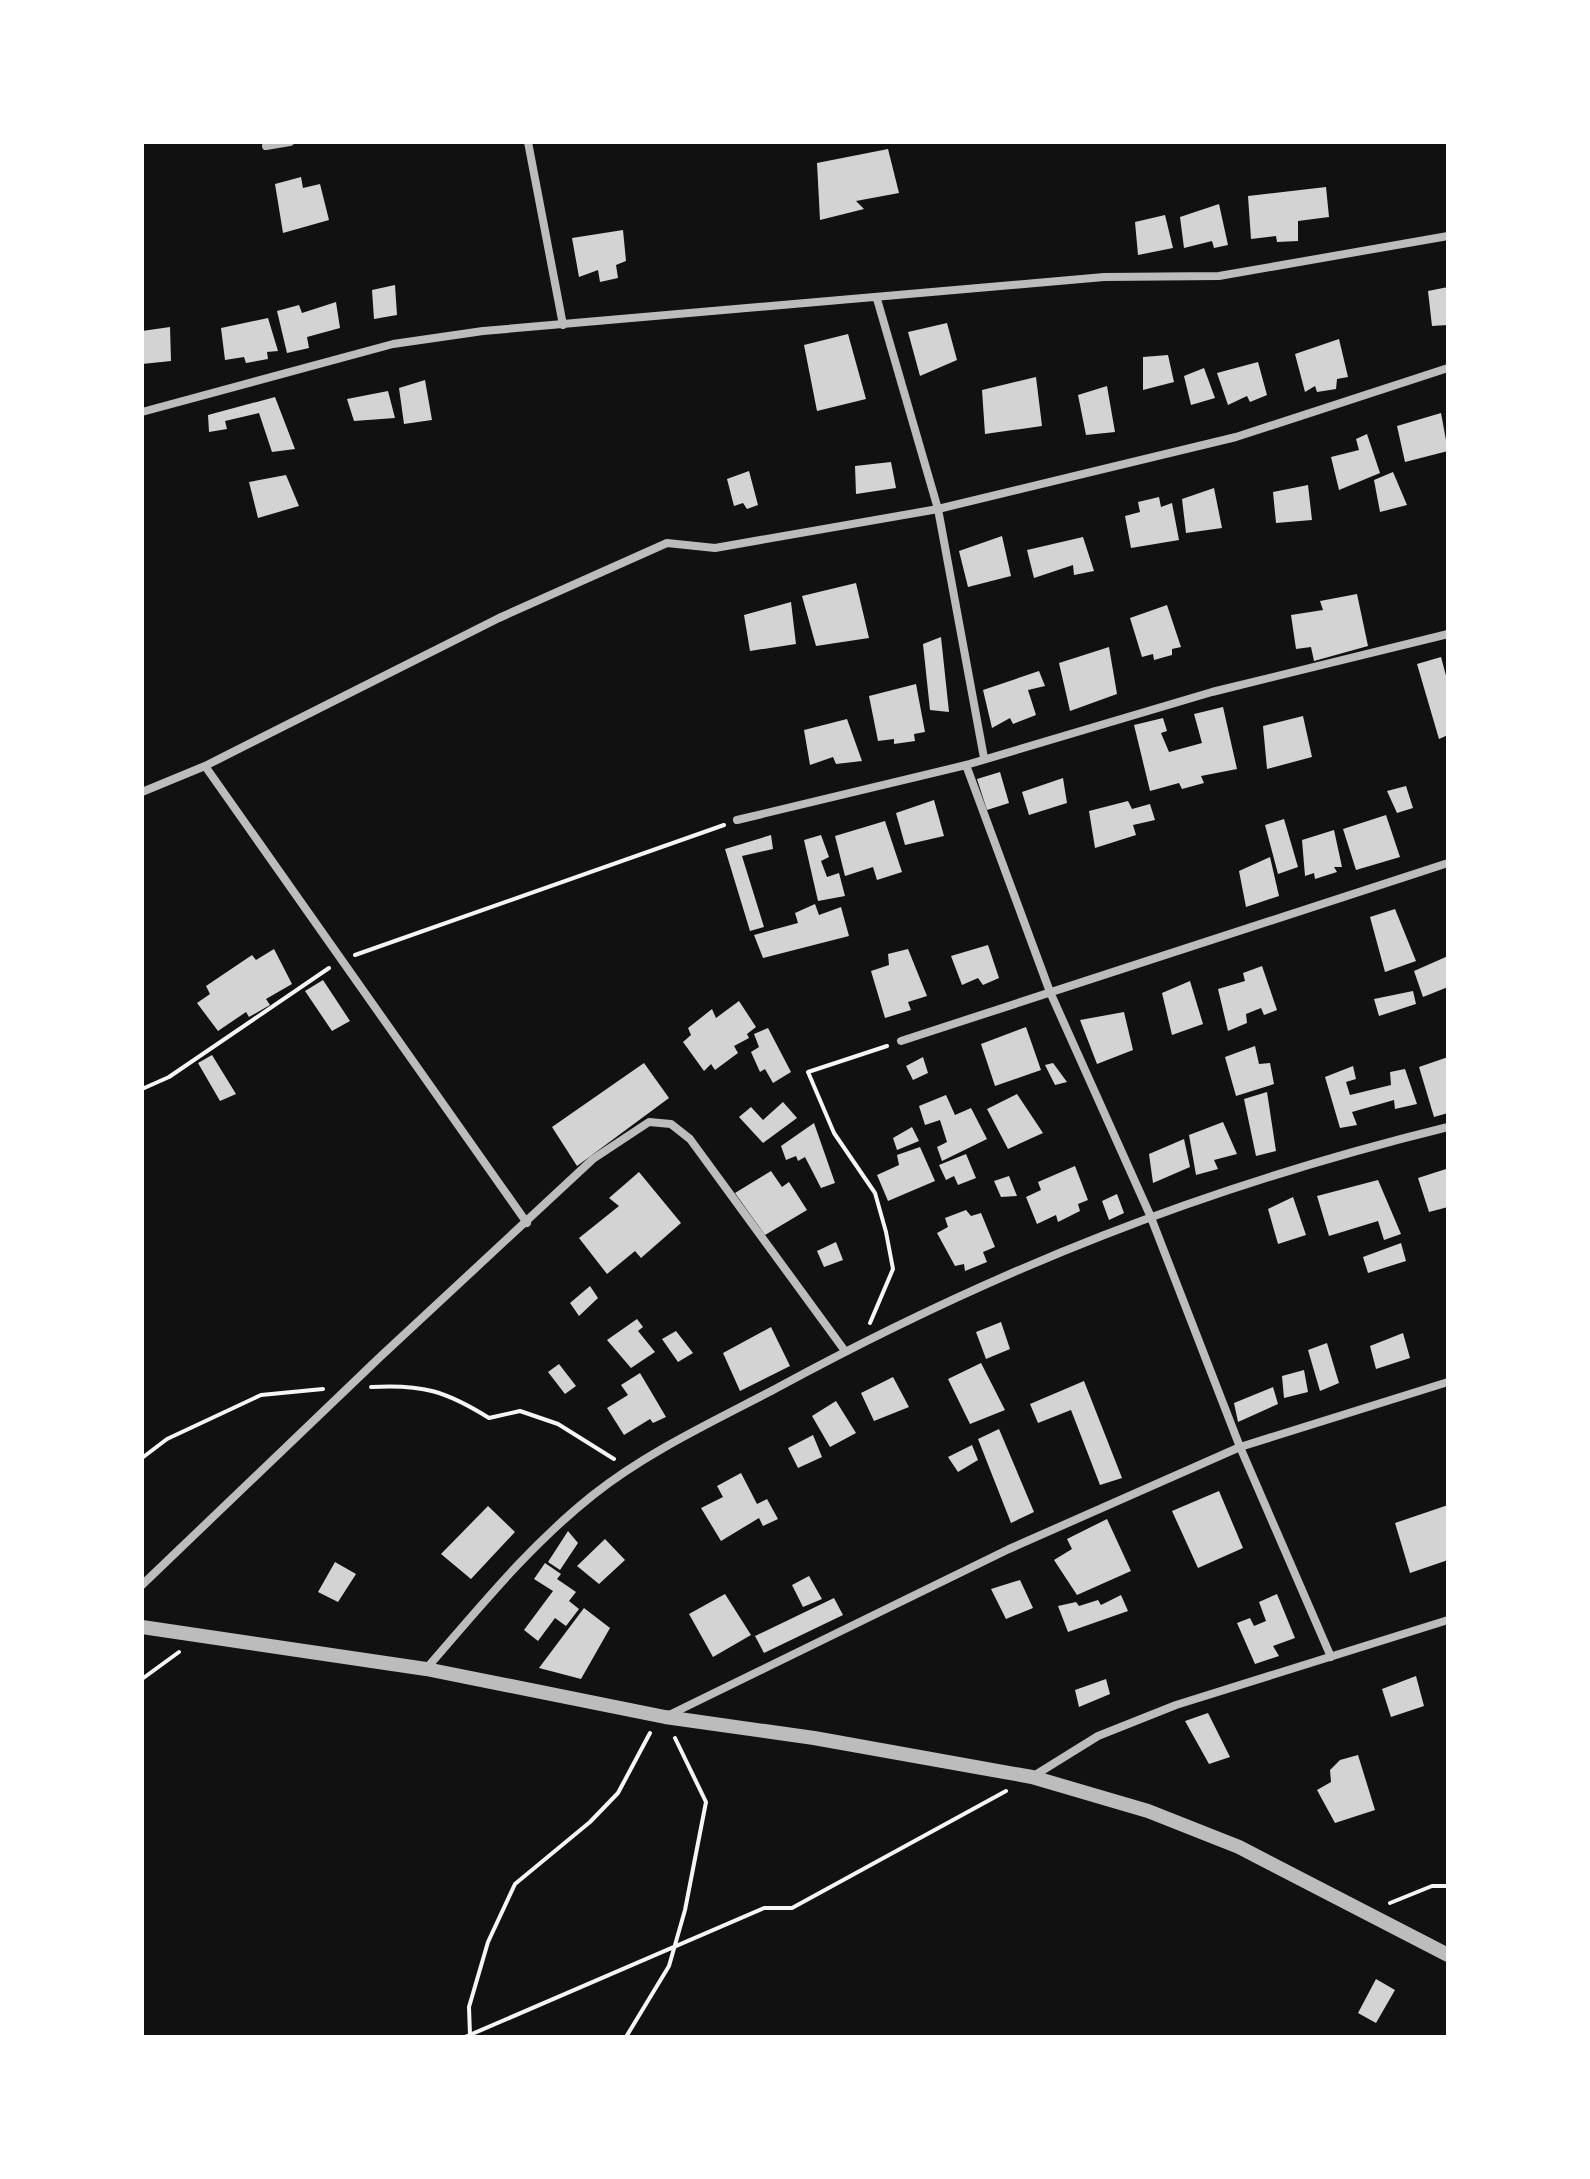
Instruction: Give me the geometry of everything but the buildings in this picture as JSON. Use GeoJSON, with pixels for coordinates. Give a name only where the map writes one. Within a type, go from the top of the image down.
{"type":"FeatureCollection","features":[{"type":"Feature","properties":{"kind":"street"},"geometry":{"type":"LineString","coordinates":[[266,146],[290,142]]}},
{"type":"Feature","properties":{"kind":"street"},"geometry":{"type":"LineString","coordinates":[[528,142],[563,325]]}},
{"type":"Feature","properties":{"kind":"street"},"geometry":{"type":"LineString","coordinates":[[142,412],[393,344],[563,325],[1104,277],[1219,276],[1448,236]]}},
{"type":"Feature","properties":{"kind":"street"},"geometry":{"type":"LineString","coordinates":[[877,299],[938,509],[984,758]]}},
{"type":"Feature","properties":{"kind":"street"},"geometry":{"type":"LineString","coordinates":[[142,792],[205,766],[499,618],[667,543],[715,548],[938,509],[1236,437],[1448,368]]}},
{"type":"Feature","properties":{"kind":"street"},"geometry":{"type":"LineString","coordinates":[[737,820],[966,765],[1212,692],[1448,634]]}},
{"type":"Feature","properties":{"kind":"street"},"geometry":{"type":"LineString","coordinates":[[966,765],[1050,992],[1150,1215],[1240,1447],[1331,1657]]}},
{"type":"Feature","properties":{"kind":"street"},"geometry":{"type":"LineString","coordinates":[[205,766],[339,961],[527,1223]]}},
{"type":"Feature","properties":{"kind":"street"},"geometry":{"type":"LineString","coordinates":[[901,1041],[1448,863]]}},
{"type":"Feature","properties":{"kind":"street"},"geometry":{"type":"LineString","coordinates":[[142,1585],[350,1385],[593,1159],[649,1122],[671,1124],[704,1156],[845,1351]]}},
{"type":"Feature","properties":{"kind":"street"},"geometry":{"type":"LineString","coordinates":[[426,1669],[529,1551],[595,1493],[845,1351],[936,1304],[1150,1215],[1329,1156],[1448,1127]]}},
{"type":"Feature","properties":{"kind":"street"},"geometry":{"type":"LineString","coordinates":[[665,1717],[1009,1549],[1240,1447],[1448,1382]]}},
{"type":"Feature","properties":{"kind":"street"},"geometry":{"type":"LineString","coordinates":[[1032,1777],[1111,1731],[1176,1705],[1448,1620]]}},
{"type":"Feature","properties":{"kind":"street"},"geometry":{"type":"LineString","coordinates":[[142,1627],[426,1669],[665,1717],[814,1738],[1032,1777],[1148,1811],[1239,1847],[1369,1911],[1448,1955]]}},
{"type":"Feature","properties":{"kind":"path"},"geometry":{"type":"LineString","coordinates":[[142,1089],[169,1077],[339,961],[737,820]]}},
{"type":"Feature","properties":{"kind":"path"},"geometry":{"type":"LineString","coordinates":[[868,1326],[893,1269],[886,1232],[875,1193],[834,1133],[808,1072],[901,1041]]}},
{"type":"Feature","properties":{"kind":"path"},"geometry":{"type":"LineString","coordinates":[[142,1458],[167,1439],[261,1395],[350,1385],[395,1386],[448,1393],[489,1418],[520,1411],[558,1424],[610,1456],[628,1472]]}},
{"type":"Feature","properties":{"kind":"path"},"geometry":{"type":"LineString","coordinates":[[142,1679],[187,1645],[190,1634]]}},
{"type":"Feature","properties":{"kind":"path"},"geometry":{"type":"LineString","coordinates":[[648,1713],[652,1728],[618,1793],[590,1822],[515,1884],[488,1942],[469,2007],[468,2036],[764,1908],[792,1908],[1032,1777]]}},
{"type":"Feature","properties":{"kind":"path"},"geometry":{"type":"LineString","coordinates":[[626,2037],[669,1966],[706,1802],[665,1717]]}},
{"type":"Feature","properties":{"kind":"path"},"geometry":{"type":"LineString","coordinates":[[1369,1911],[1432,1886],[1448,1886]]}}]}
